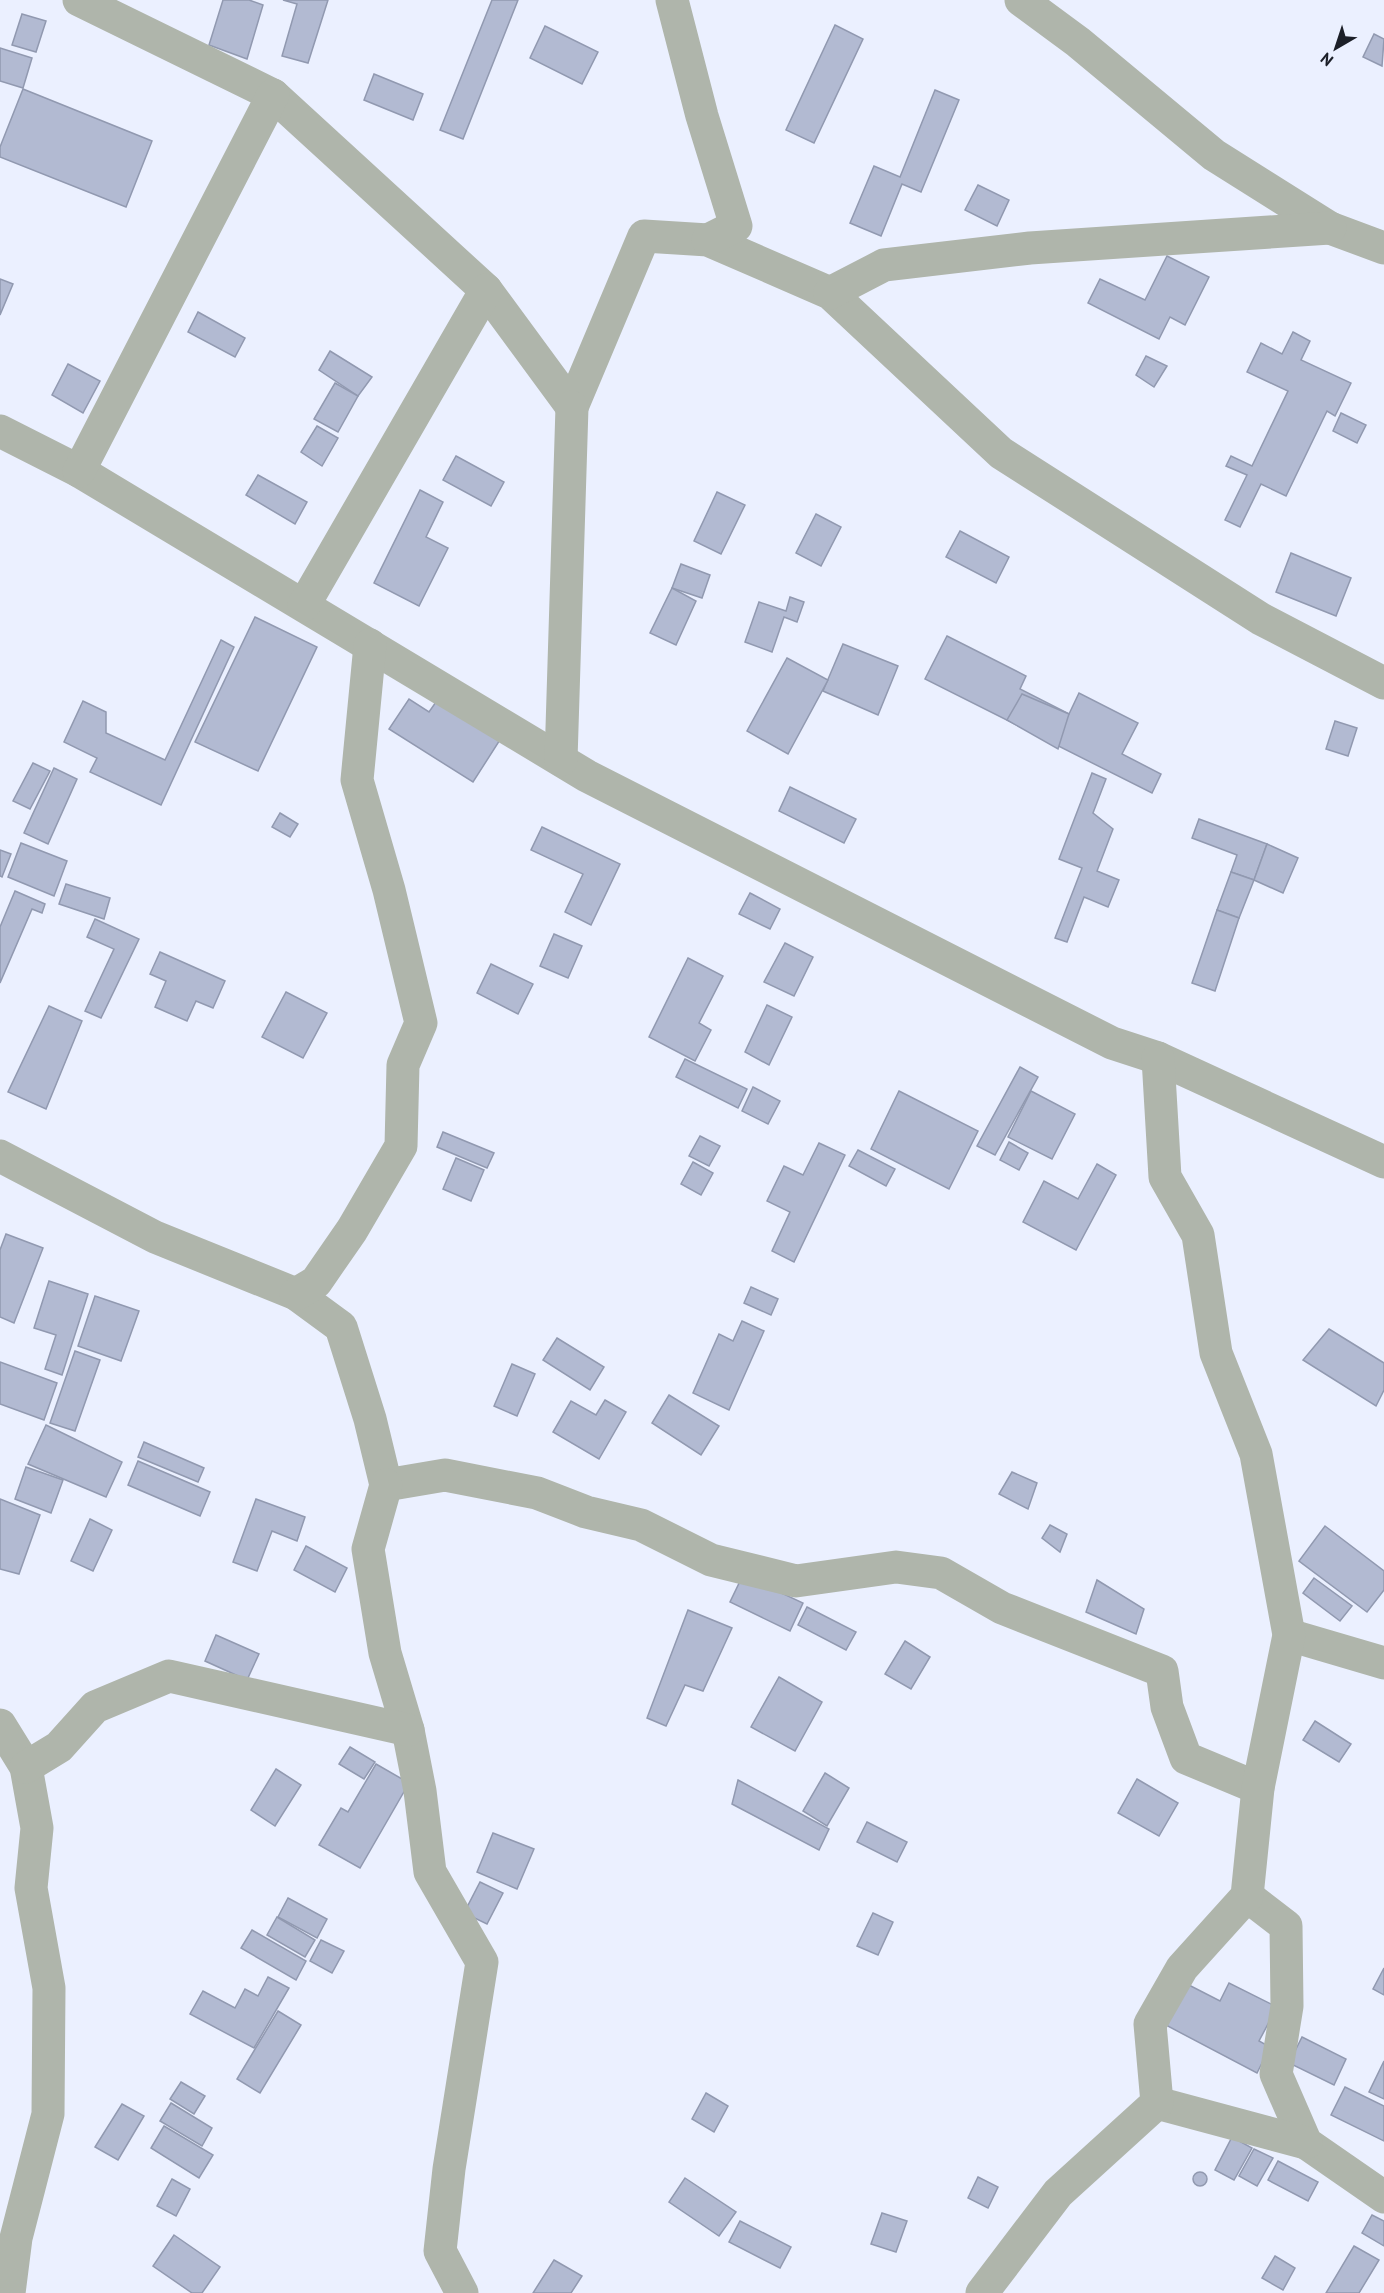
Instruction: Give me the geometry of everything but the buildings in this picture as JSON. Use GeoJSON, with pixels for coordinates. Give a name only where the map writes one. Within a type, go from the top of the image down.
{"type":"FeatureCollection","features":[{"type":"Feature","properties":{"kind":"street"},"geometry":{"type":"LineString","coordinates":[[79,0],[273,95],[486,290],[572,407]]}},
{"type":"Feature","properties":{"kind":"street"},"geometry":{"type":"LineString","coordinates":[[672,0],[702,116],[736,226],[708,240]]}},
{"type":"Feature","properties":{"kind":"street"},"geometry":{"type":"LineString","coordinates":[[1021,0],[1078,42],[1214,155],[1330,228],[1384,248]]}},
{"type":"Feature","properties":{"kind":"street"},"geometry":{"type":"LineString","coordinates":[[79,471],[273,95]]}},
{"type":"Feature","properties":{"kind":"street"},"geometry":{"type":"LineString","coordinates":[[830,293],[884,265],[1030,248],[1330,228]]}},
{"type":"Feature","properties":{"kind":"street"},"geometry":{"type":"LineString","coordinates":[[561,760],[572,407],[644,236],[708,240],[830,293],[1001,453],[1261,620],[1384,683]]}},
{"type":"Feature","properties":{"kind":"street"},"geometry":{"type":"LineString","coordinates":[[304,605],[486,290]]}},
{"type":"Feature","properties":{"kind":"street"},"geometry":{"type":"LineString","coordinates":[[0,431],[79,471],[587,776],[1112,1043],[1158,1058],[1384,1162]]}},
{"type":"Feature","properties":{"kind":"street"},"geometry":{"type":"LineString","coordinates":[[296,1294],[316,1282],[352,1230],[401,1146],[403,1065],[421,1023],[389,890],[357,780],[370,645]]}},
{"type":"Feature","properties":{"kind":"street"},"geometry":{"type":"LineString","coordinates":[[1157,2103],[1150,2024],[1182,1968],[1247,1896],[1258,1788],[1289,1635],[1256,1454],[1216,1353],[1198,1235],[1165,1177],[1158,1058]]}},
{"type":"Feature","properties":{"kind":"street"},"geometry":{"type":"LineString","coordinates":[[0,1156],[155,1237],[296,1294],[341,1327],[370,1419],[386,1485],[368,1549],[385,1653],[408,1730],[420,1791],[430,1872],[482,1962],[449,2169],[440,2251],[462,2293]]}},
{"type":"Feature","properties":{"kind":"street"},"geometry":{"type":"LineString","coordinates":[[386,1485],[445,1475],[537,1493],[586,1512],[641,1525],[711,1560],[796,1581],[896,1567],[941,1573],[1002,1608],[1162,1671],[1167,1707],[1186,1758],[1258,1788]]}},
{"type":"Feature","properties":{"kind":"street"},"geometry":{"type":"LineString","coordinates":[[1289,1635],[1384,1663]]}},
{"type":"Feature","properties":{"kind":"street"},"geometry":{"type":"LineString","coordinates":[[26,1767],[59,1747],[95,1707],[169,1676],[408,1730]]}},
{"type":"Feature","properties":{"kind":"street"},"geometry":{"type":"LineString","coordinates":[[0,1725],[26,1767],[37,1828],[31,1888],[49,1988],[48,2114],[15,2238],[9,2293]]}},
{"type":"Feature","properties":{"kind":"street"},"geometry":{"type":"LineString","coordinates":[[1247,1896],[1286,1926],[1287,2006],[1276,2073],[1306,2143]]}},
{"type":"Feature","properties":{"kind":"street"},"geometry":{"type":"LineString","coordinates":[[1157,2103],[1306,2143],[1384,2197]]}},
{"type":"Feature","properties":{"kind":"street"},"geometry":{"type":"LineString","coordinates":[[982,2293],[1058,2193],[1157,2103]]}}]}
